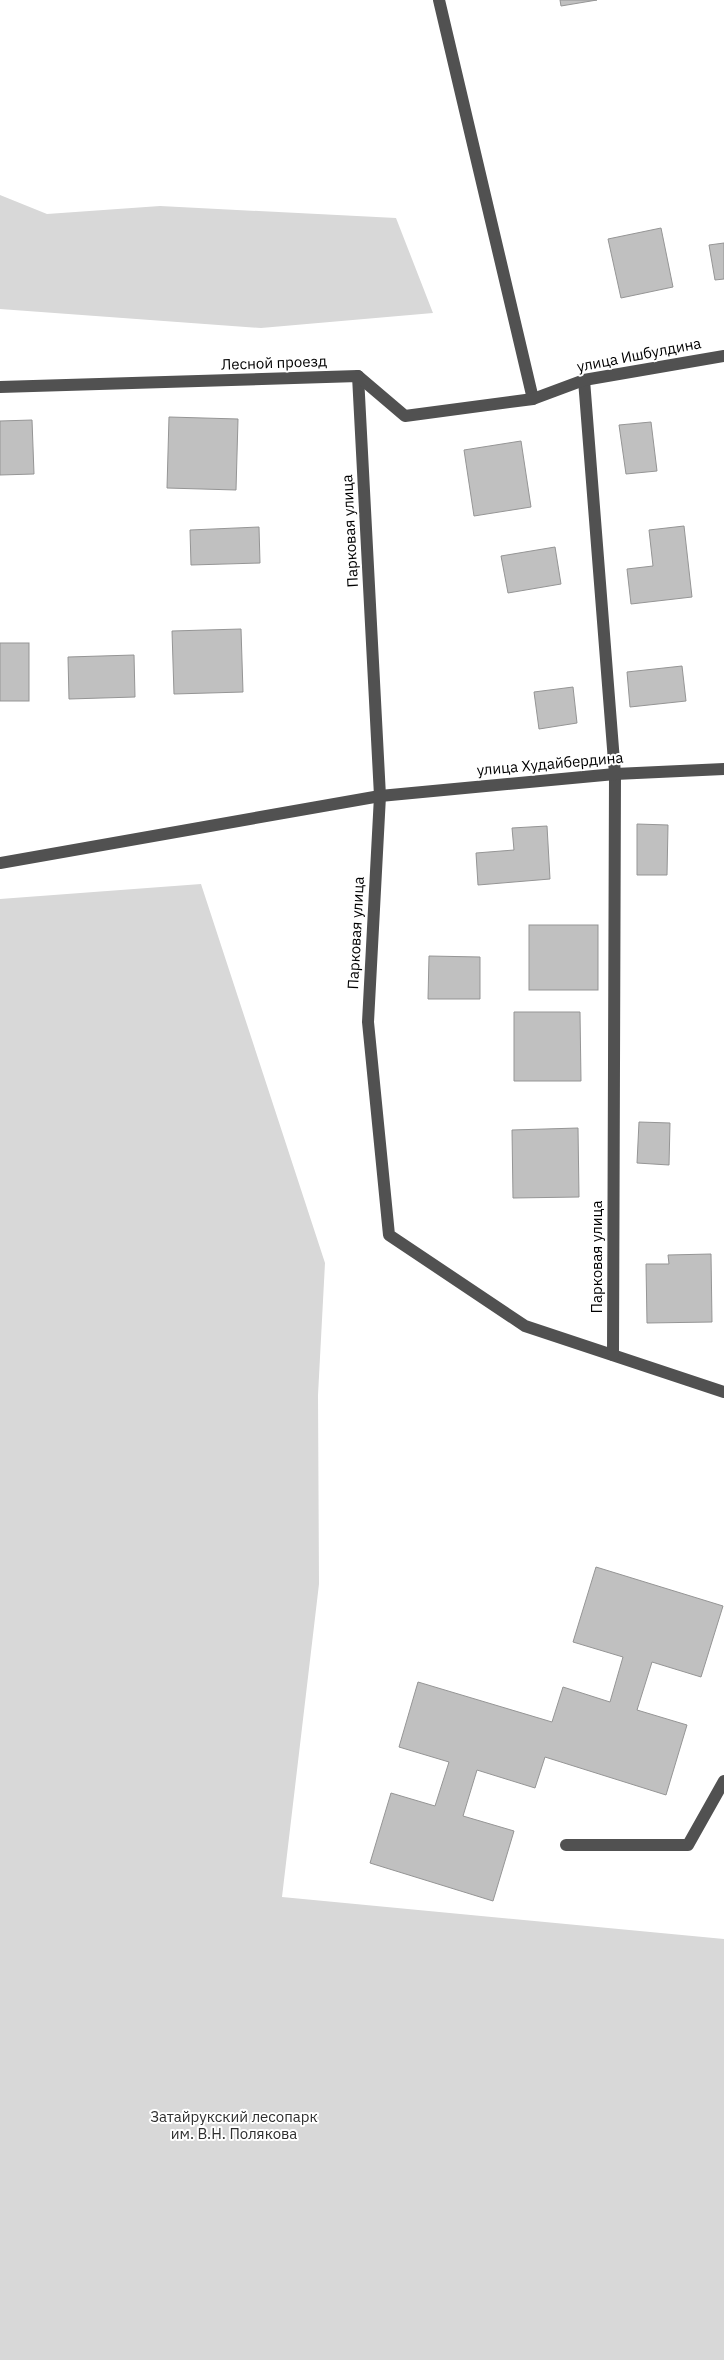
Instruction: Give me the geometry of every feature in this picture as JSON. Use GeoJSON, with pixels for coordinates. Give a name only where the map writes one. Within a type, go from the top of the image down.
{"type":"FeatureCollection","features":[{"type":"Feature","properties":{"kind":"street"},"geometry":{"type":"LineString","coordinates":[[358,376],[405,416],[533,399],[439,0]]}},
{"type":"Feature","properties":{"kind":"street","name":"улица Ишбулдина"},"geometry":{"type":"LineString","coordinates":[[533,399],[584,380],[724,356]]}},
{"type":"Feature","properties":{"kind":"street","name":"Парковая улица"},"geometry":{"type":"LineString","coordinates":[[358,376],[380,796],[368,1022],[389,1235],[525,1326],[724,1392]]}},
{"type":"Feature","properties":{"kind":"street","name":"Лесной проезд"},"geometry":{"type":"LineString","coordinates":[[0,387],[358,376]]}},
{"type":"Feature","properties":{"kind":"street","name":"Парковая улица"},"geometry":{"type":"LineString","coordinates":[[584,380],[614,774],[613,1355]]}},
{"type":"Feature","properties":{"kind":"street","name":"улица Худайбердина"},"geometry":{"type":"LineString","coordinates":[[0,863],[380,796],[614,774],[724,769]]}},
{"type":"Feature","properties":{"kind":"street"},"geometry":{"type":"LineString","coordinates":[[566,1845],[688,1845],[724,1781]]}},
{"type":"Feature","properties":{"kind":"green space"},"geometry":{"type":"Polygon","coordinates":[[[0,195],[47,214],[160,206],[396,218],[433,313],[261,328],[0,309],[0,195]]]}},
{"type":"Feature","properties":{"kind":"green space","name":"Затайрукский лесопарк им. В.Н. Полякова"},"geometry":{"type":"Polygon","coordinates":[[[201,884],[325,1263],[318,1395],[319,1584],[282,1897],[724,1939],[724,2360],[0,2360],[0,899],[201,884]]]}},
{"type":"Feature","properties":{"kind":"building"},"geometry":{"type":"Polygon","coordinates":[[[560,0],[597,0],[561,6],[560,0]]]}},
{"type":"Feature","properties":{"kind":"building"},"geometry":{"type":"Polygon","coordinates":[[[661,228],[673,287],[621,298],[608,239],[661,228]]]}},
{"type":"Feature","properties":{"kind":"building"},"geometry":{"type":"Polygon","coordinates":[[[724,243],[724,279],[715,280],[709,245],[724,243]]]}},
{"type":"Feature","properties":{"kind":"building"},"geometry":{"type":"Polygon","coordinates":[[[169,417],[238,419],[236,490],[167,488],[169,417]]]}},
{"type":"Feature","properties":{"kind":"building"},"geometry":{"type":"Polygon","coordinates":[[[32,420],[34,474],[0,475],[0,421],[32,420]]]}},
{"type":"Feature","properties":{"kind":"building"},"geometry":{"type":"Polygon","coordinates":[[[651,422],[657,471],[626,474],[619,425],[651,422]]]}},
{"type":"Feature","properties":{"kind":"building"},"geometry":{"type":"Polygon","coordinates":[[[521,441],[531,507],[474,516],[464,450],[521,441]]]}},
{"type":"Feature","properties":{"kind":"building"},"geometry":{"type":"Polygon","coordinates":[[[684,526],[692,597],[631,604],[627,569],[653,566],[649,530],[684,526]]]}},
{"type":"Feature","properties":{"kind":"building"},"geometry":{"type":"Polygon","coordinates":[[[259,527],[260,563],[191,565],[190,530],[259,527]]]}},
{"type":"Feature","properties":{"kind":"building"},"geometry":{"type":"Polygon","coordinates":[[[555,547],[561,584],[508,593],[501,556],[555,547]]]}},
{"type":"Feature","properties":{"kind":"building"},"geometry":{"type":"Polygon","coordinates":[[[241,629],[243,692],[174,694],[172,631],[241,629]]]}},
{"type":"Feature","properties":{"kind":"building"},"geometry":{"type":"Polygon","coordinates":[[[0,643],[29,643],[29,701],[0,701],[0,643]]]}},
{"type":"Feature","properties":{"kind":"building"},"geometry":{"type":"Polygon","coordinates":[[[134,655],[135,697],[69,699],[68,657],[134,655]]]}},
{"type":"Feature","properties":{"kind":"building"},"geometry":{"type":"Polygon","coordinates":[[[682,666],[686,701],[630,707],[627,672],[682,666]]]}},
{"type":"Feature","properties":{"kind":"building"},"geometry":{"type":"Polygon","coordinates":[[[573,687],[577,723],[539,729],[534,692],[573,687]]]}},
{"type":"Feature","properties":{"kind":"building"},"geometry":{"type":"Polygon","coordinates":[[[637,824],[668,825],[667,875],[637,875],[637,824]]]}},
{"type":"Feature","properties":{"kind":"building"},"geometry":{"type":"Polygon","coordinates":[[[547,826],[550,879],[478,885],[476,853],[514,850],[512,828],[547,826]]]}},
{"type":"Feature","properties":{"kind":"building"},"geometry":{"type":"Polygon","coordinates":[[[529,925],[598,925],[598,990],[529,990],[529,925]]]}},
{"type":"Feature","properties":{"kind":"building"},"geometry":{"type":"Polygon","coordinates":[[[429,956],[480,957],[480,999],[428,999],[429,956]]]}},
{"type":"Feature","properties":{"kind":"building"},"geometry":{"type":"Polygon","coordinates":[[[514,1012],[580,1012],[581,1081],[514,1081],[514,1012]]]}},
{"type":"Feature","properties":{"kind":"building"},"geometry":{"type":"Polygon","coordinates":[[[639,1122],[670,1123],[669,1165],[637,1163],[639,1122]]]}},
{"type":"Feature","properties":{"kind":"building"},"geometry":{"type":"Polygon","coordinates":[[[578,1128],[579,1197],[513,1198],[512,1130],[578,1128]]]}},
{"type":"Feature","properties":{"kind":"building"},"geometry":{"type":"Polygon","coordinates":[[[711,1254],[712,1322],[647,1323],[646,1264],[669,1264],[668,1255],[711,1254]]]}},
{"type":"Feature","properties":{"kind":"building"},"geometry":{"type":"Polygon","coordinates":[[[596,1567],[723,1606],[701,1677],[652,1662],[637,1710],[687,1725],[666,1795],[545,1757],[535,1788],[477,1770],[463,1816],[514,1831],[493,1901],[370,1863],[391,1793],[435,1806],[449,1762],[399,1747],[418,1682],[552,1722],[563,1687],[610,1702],[623,1657],[573,1642],[596,1567]]]}}]}
